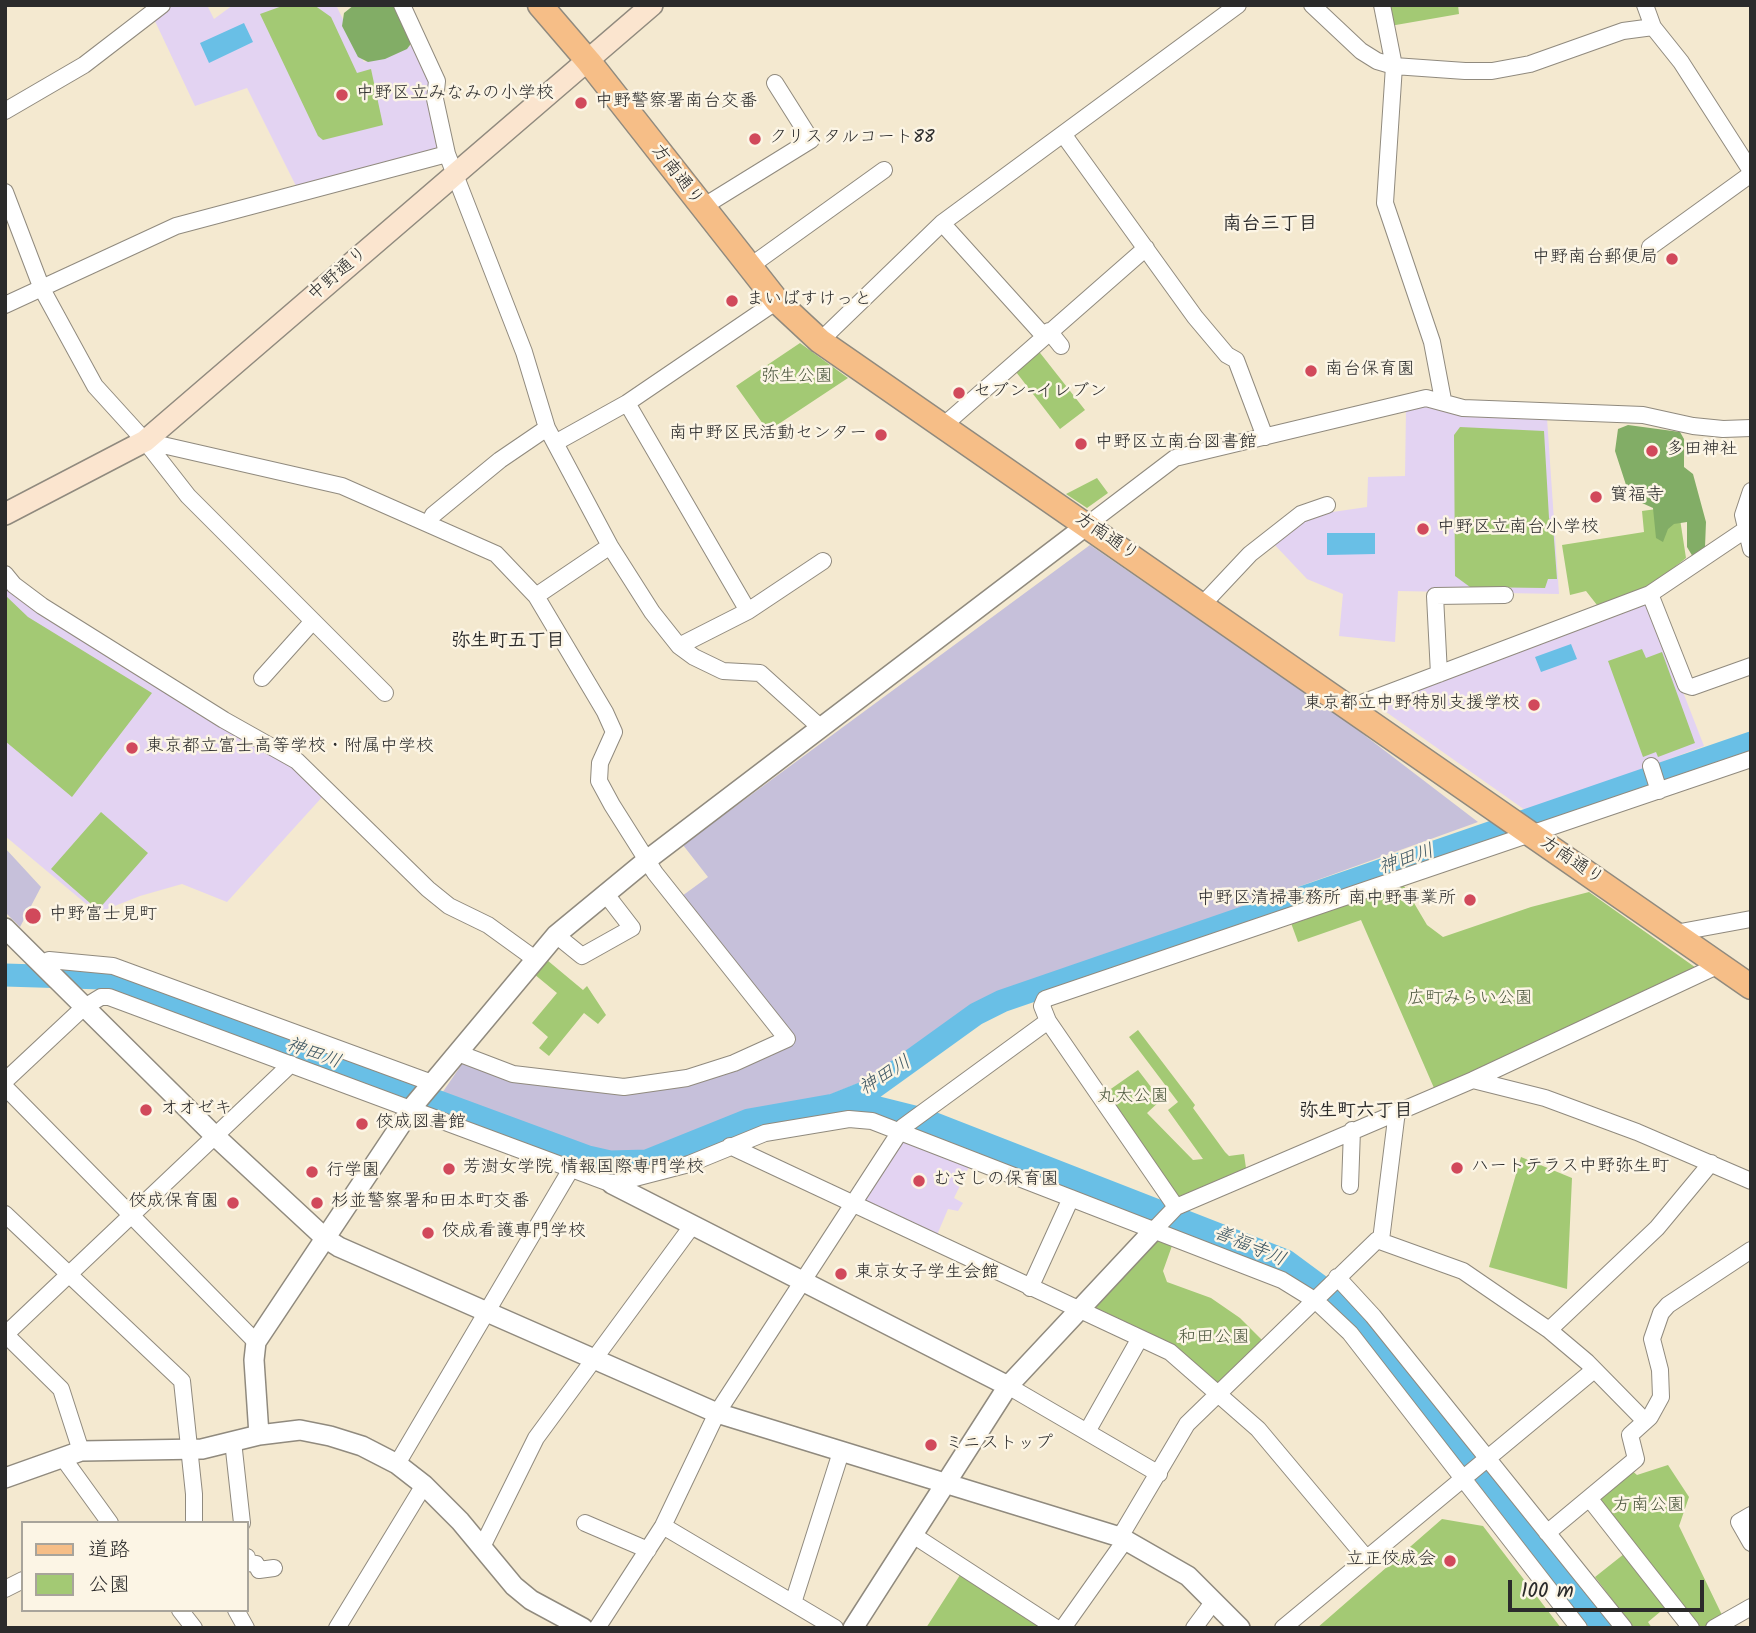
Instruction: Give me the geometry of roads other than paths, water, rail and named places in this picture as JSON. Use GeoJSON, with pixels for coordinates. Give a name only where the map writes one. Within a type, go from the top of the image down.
{"type":"FeatureCollection","features":[{"type":"Feature","properties":{"kind":"main road","name":"方南通り"},"geometry":{"type":"LineString","coordinates":[[540,5],[589,62],[701,208],[777,301],[820,341],[1203,604],[1751,987]]}},
{"type":"Feature","properties":{"kind":"main road","name":"中野通り"},"geometry":{"type":"LineString","coordinates":[[5,514],[156,443],[449,157],[589,62],[653,5]]}},
{"type":"Feature","properties":{"kind":"street"},"geometry":{"type":"LineString","coordinates":[[5,111],[84,65],[162,5]]}},
{"type":"Feature","properties":{"kind":"street"},"geometry":{"type":"LineString","coordinates":[[402,5],[437,81],[435,99],[449,157],[524,352],[547,428],[610,546],[652,612],[679,646],[694,657],[723,671],[760,673],[821,729]]}},
{"type":"Feature","properties":{"kind":"street"},"geometry":{"type":"LineString","coordinates":[[820,341],[942,223],[1004,174],[1063,134],[1238,5]]}},
{"type":"Feature","properties":{"kind":"street"},"geometry":{"type":"LineString","coordinates":[[1312,5],[1361,51],[1394,66],[1493,71],[1530,64],[1623,31],[1653,27]]}},
{"type":"Feature","properties":{"kind":"street"},"geometry":{"type":"LineString","coordinates":[[1382,5],[1394,66],[1385,203],[1432,342],[1443,400]]}},
{"type":"Feature","properties":{"kind":"street"},"geometry":{"type":"LineString","coordinates":[[1645,5],[1653,27],[1681,62],[1751,173],[1650,247]]}},
{"type":"Feature","properties":{"kind":"street"},"geometry":{"type":"LineString","coordinates":[[701,208],[811,140],[775,83]]}},
{"type":"Feature","properties":{"kind":"street"},"geometry":{"type":"LineString","coordinates":[[1063,134],[1195,317],[1227,355],[1236,360],[1265,437]]}},
{"type":"Feature","properties":{"kind":"street"},"geometry":{"type":"LineString","coordinates":[[5,305],[177,226],[449,157]]}},
{"type":"Feature","properties":{"kind":"street"},"geometry":{"type":"LineString","coordinates":[[749,267],[884,170]]}},
{"type":"Feature","properties":{"kind":"street"},"geometry":{"type":"LineString","coordinates":[[5,192],[42,289],[95,386],[156,443],[188,496],[384,694]]}},
{"type":"Feature","properties":{"kind":"street"},"geometry":{"type":"LineString","coordinates":[[942,223],[1061,346]]}},
{"type":"Feature","properties":{"kind":"street"},"geometry":{"type":"LineString","coordinates":[[944,425],[1146,248]]}},
{"type":"Feature","properties":{"kind":"street"},"geometry":{"type":"LineString","coordinates":[[555,443],[627,403],[777,301]]}},
{"type":"Feature","properties":{"kind":"street"},"geometry":{"type":"LineString","coordinates":[[260,1435],[254,1360],[256,1342],[413,1107],[555,935],[646,860],[1175,458],[1403,401],[1426,398],[1443,400],[1463,408],[1643,415],[1703,427],[1751,428]]}},
{"type":"Feature","properties":{"kind":"street"},"geometry":{"type":"LineString","coordinates":[[627,403],[748,611]]}},
{"type":"Feature","properties":{"kind":"street"},"geometry":{"type":"LineString","coordinates":[[429,523],[433,514],[500,460],[547,428]]}},
{"type":"Feature","properties":{"kind":"street"},"geometry":{"type":"LineString","coordinates":[[156,443],[342,486],[496,554],[536,596],[566,643],[614,732],[600,763],[599,780],[646,860],[787,1039],[734,1063],[687,1078],[624,1087],[513,1074],[458,1053]]}},
{"type":"Feature","properties":{"kind":"street"},"geometry":{"type":"LineString","coordinates":[[1751,491],[1743,515],[1751,549]]}},
{"type":"Feature","properties":{"kind":"street"},"geometry":{"type":"LineString","coordinates":[[1203,604],[1250,554],[1301,514],[1327,505]]}},
{"type":"Feature","properties":{"kind":"street"},"geometry":{"type":"LineString","coordinates":[[1358,712],[1364,702],[1650,594],[1745,530]]}},
{"type":"Feature","properties":{"kind":"street"},"geometry":{"type":"LineString","coordinates":[[536,596],[610,546]]}},
{"type":"Feature","properties":{"kind":"street"},"geometry":{"type":"LineString","coordinates":[[679,646],[748,611],[823,561]]}},
{"type":"Feature","properties":{"kind":"street"},"geometry":{"type":"LineString","coordinates":[[5,574],[13,585],[42,606],[224,720],[297,761],[428,889],[449,906],[488,925],[535,959]]}},
{"type":"Feature","properties":{"kind":"street"},"geometry":{"type":"LineString","coordinates":[[1650,594],[1686,685],[1692,687],[1751,666]]}},
{"type":"Feature","properties":{"kind":"street"},"geometry":{"type":"LineString","coordinates":[[1439,674],[1435,596],[1505,595]]}},
{"type":"Feature","properties":{"kind":"street"},"geometry":{"type":"LineString","coordinates":[[262,678],[313,621]]}},
{"type":"Feature","properties":{"kind":"street"},"geometry":{"type":"LineString","coordinates":[[1174,1208],[1048,1021],[1042,1006],[1045,999],[1521,827],[1751,760]]}},
{"type":"Feature","properties":{"kind":"street"},"geometry":{"type":"LineString","coordinates":[[1651,766],[1658,788]]}},
{"type":"Feature","properties":{"kind":"street"},"geometry":{"type":"LineString","coordinates":[[555,935],[582,956],[632,928],[605,893]]}},
{"type":"Feature","properties":{"kind":"street"},"geometry":{"type":"LineString","coordinates":[[1675,933],[1751,919]]}},
{"type":"Feature","properties":{"kind":"street"},"geometry":{"type":"LineString","coordinates":[[5,928],[215,1136],[325,1238],[717,1413],[1123,1538],[1173,1566],[1214,1601],[1240,1628]]}},
{"type":"Feature","properties":{"kind":"street"},"geometry":{"type":"LineString","coordinates":[[41,965],[49,960],[113,966],[431,1084]]}},
{"type":"Feature","properties":{"kind":"street"},"geometry":{"type":"LineString","coordinates":[[853,1628],[1008,1385],[1174,1208],[1473,1080],[1718,965]]}},
{"type":"Feature","properties":{"kind":"street"},"geometry":{"type":"LineString","coordinates":[[5,1082],[83,1008],[100,997],[109,997],[413,1107],[612,1184],[801,1280],[911,1328],[1159,1474]]}},
{"type":"Feature","properties":{"kind":"street"},"geometry":{"type":"LineString","coordinates":[[597,1628],[663,1525],[717,1413],[801,1280],[902,1129],[920,1112],[1048,1021]]}},
{"type":"Feature","properties":{"kind":"street"},"geometry":{"type":"LineString","coordinates":[[106,1521],[72,1455],[61,1389],[5,1335],[291,1064]]}},
{"type":"Feature","properties":{"kind":"street"},"geometry":{"type":"LineString","coordinates":[[1473,1080],[1545,1098],[1751,1181]]}},
{"type":"Feature","properties":{"kind":"street"},"geometry":{"type":"LineString","coordinates":[[5,1087],[130,1217],[256,1342]]}},
{"type":"Feature","properties":{"kind":"street"},"geometry":{"type":"LineString","coordinates":[[1381,1240],[1397,1111]]}},
{"type":"Feature","properties":{"kind":"street"},"geometry":{"type":"LineString","coordinates":[[612,1184],[657,1175],[765,1133],[849,1119],[872,1121],[902,1129],[1282,1280],[1317,1300],[1350,1333],[1466,1478],[1579,1628]]}},
{"type":"Feature","properties":{"kind":"street"},"geometry":{"type":"LineString","coordinates":[[1350,1186],[1352,1130]]}},
{"type":"Feature","properties":{"kind":"street"},"geometry":{"type":"LineString","coordinates":[[730,1146],[1170,1352],[1258,1429],[1367,1559]]}},
{"type":"Feature","properties":{"kind":"street"},"geometry":{"type":"LineString","coordinates":[[1549,1330],[1657,1228],[1711,1163]]}},
{"type":"Feature","properties":{"kind":"street"},"geometry":{"type":"LineString","coordinates":[[397,1464],[571,1168]]}},
{"type":"Feature","properties":{"kind":"street"},"geometry":{"type":"LineString","coordinates":[[1030,1288],[1071,1198]]}},
{"type":"Feature","properties":{"kind":"street"},"geometry":{"type":"LineString","coordinates":[[5,1214],[182,1381],[194,1494],[194,1521]]}},
{"type":"Feature","properties":{"kind":"street"},"geometry":{"type":"LineString","coordinates":[[482,1547],[536,1438],[692,1226]]}},
{"type":"Feature","properties":{"kind":"street"},"geometry":{"type":"LineString","coordinates":[[1063,1628],[1123,1538],[1187,1423],[1317,1300],[1368,1246],[1381,1240],[1455,1266],[1549,1330],[1644,1420]]}},
{"type":"Feature","properties":{"kind":"street"},"geometry":{"type":"LineString","coordinates":[[1547,1533],[1636,1459],[1630,1436],[1650,1417],[1661,1397],[1660,1370],[1653,1339],[1661,1313],[1668,1305],[1751,1250]]}},
{"type":"Feature","properties":{"kind":"street"},"geometry":{"type":"LineString","coordinates":[[1334,1280],[1373,1316],[1486,1462],[1623,1628]]}},
{"type":"Feature","properties":{"kind":"street"},"geometry":{"type":"LineString","coordinates":[[1087,1430],[1140,1338]]}},
{"type":"Feature","properties":{"kind":"street"},"geometry":{"type":"LineString","coordinates":[[1283,1628],[1594,1370]]}},
{"type":"Feature","properties":{"kind":"street"},"geometry":{"type":"LineString","coordinates":[[5,1478],[72,1455],[189,1450],[260,1435],[300,1430],[362,1446],[397,1464],[424,1485],[482,1547],[514,1587],[531,1600],[583,1628]]}},
{"type":"Feature","properties":{"kind":"street"},"geometry":{"type":"LineString","coordinates":[[233,1441],[242,1521]]}},
{"type":"Feature","properties":{"kind":"street"},"geometry":{"type":"LineString","coordinates":[[793,1603],[841,1452]]}},
{"type":"Feature","properties":{"kind":"street"},"geometry":{"type":"LineString","coordinates":[[337,1628],[424,1485]]}},
{"type":"Feature","properties":{"kind":"street"},"geometry":{"type":"LineString","coordinates":[[1589,1498],[1691,1628]]}},
{"type":"Feature","properties":{"kind":"street"},"geometry":{"type":"LineString","coordinates":[[1751,1515],[1739,1522],[1751,1543]]}},
{"type":"Feature","properties":{"kind":"street"},"geometry":{"type":"LineString","coordinates":[[585,1523],[648,1549]]}},
{"type":"Feature","properties":{"kind":"street"},"geometry":{"type":"LineString","coordinates":[[663,1525],[835,1628]]}},
{"type":"Feature","properties":{"kind":"street"},"geometry":{"type":"LineString","coordinates":[[913,1535],[1056,1628]]}},
{"type":"Feature","properties":{"kind":"street"},"geometry":{"type":"LineString","coordinates":[[248,1562],[256,1564],[259,1570],[274,1568]]}},
{"type":"Feature","properties":{"kind":"street"},"geometry":{"type":"LineString","coordinates":[[5,1589],[21,1581]]}},
{"type":"Feature","properties":{"kind":"street"},"geometry":{"type":"LineString","coordinates":[[1194,1628],[1214,1601]]}},
{"type":"Feature","properties":{"kind":"street"},"geometry":{"type":"LineString","coordinates":[[1714,1628],[1751,1607]]}},
{"type":"Feature","properties":{"kind":"street"},"geometry":{"type":"LineString","coordinates":[[182,1612],[194,1628]]}},
{"type":"Feature","properties":{"kind":"street"},"geometry":{"type":"LineString","coordinates":[[237,1612],[246,1628]]}},
{"type":"Feature","properties":{"kind":"water"},"geometry":{"type":"Polygon","coordinates":[[[244,23],[253,42],[209,63],[200,43],[244,23]]]}},
{"type":"Feature","properties":{"kind":"water"},"geometry":{"type":"Polygon","coordinates":[[[1327,533],[1375,533],[1375,554],[1327,555],[1327,533]]]}},
{"type":"Feature","properties":{"kind":"water"},"geometry":{"type":"Polygon","coordinates":[[[1571,644],[1577,659],[1541,672],[1535,657],[1571,644]]]}},
{"type":"Feature","properties":{"kind":"waterway","name":"神田川"},"geometry":{"type":"LineString","coordinates":[[5,975],[103,978],[588,1157],[610,1162],[647,1161],[749,1120],[834,1105],[869,1091],[976,1014],[1002,1001],[1751,743]]}},
{"type":"Feature","properties":{"kind":"waterway","name":"善福寺川"},"geometry":{"type":"LineString","coordinates":[[843,1105],[870,1106],[922,1119],[1286,1261],[1336,1298],[1360,1321],[1474,1460],[1604,1628]]}},
{"type":"Feature","properties":{"kind":"place","name":"中野区立みなみの小学校"},"geometry":{"type":"Point","coordinates":[342,95]}},
{"type":"Feature","properties":{"kind":"place","name":"中野警察署南台交番"},"geometry":{"type":"Point","coordinates":[581,103]}},
{"type":"Feature","properties":{"kind":"place","name":"クリスタルコート88"},"geometry":{"type":"Point","coordinates":[755,139]}},
{"type":"Feature","properties":{"kind":"place","name":"中野南台郵便局"},"geometry":{"type":"Point","coordinates":[1672,259]}},
{"type":"Feature","properties":{"kind":"place","name":"まいばすけっと"},"geometry":{"type":"Point","coordinates":[732,301]}},
{"type":"Feature","properties":{"kind":"place","name":"南台保育園"},"geometry":{"type":"Point","coordinates":[1311,371]}},
{"type":"Feature","properties":{"kind":"place","name":"セブン-イレブン"},"geometry":{"type":"Point","coordinates":[959,393]}},
{"type":"Feature","properties":{"kind":"place","name":"南中野区民活動センター"},"geometry":{"type":"Point","coordinates":[881,435]}},
{"type":"Feature","properties":{"kind":"place","name":"中野区立南台図書館"},"geometry":{"type":"Point","coordinates":[1081,444]}},
{"type":"Feature","properties":{"kind":"place","name":"多田神社"},"geometry":{"type":"Point","coordinates":[1652,451]}},
{"type":"Feature","properties":{"kind":"place","name":"寳福寺"},"geometry":{"type":"Point","coordinates":[1596,497]}},
{"type":"Feature","properties":{"kind":"place","name":"中野区立南台小学校"},"geometry":{"type":"Point","coordinates":[1423,529]}},
{"type":"Feature","properties":{"kind":"place","name":"東京都立中野特別支援学校"},"geometry":{"type":"Point","coordinates":[1534,705]}},
{"type":"Feature","properties":{"kind":"place","name":"東京都立富士高等学校・附属中学校"},"geometry":{"type":"Point","coordinates":[132,748]}},
{"type":"Feature","properties":{"kind":"place","name":"中野区清掃事務所 南中野事業所"},"geometry":{"type":"Point","coordinates":[1470,900]}},
{"type":"Feature","properties":{"kind":"place","name":"中野富士見町"},"geometry":{"type":"Point","coordinates":[33,916]}},
{"type":"Feature","properties":{"kind":"place","name":"オオゼキ"},"geometry":{"type":"Point","coordinates":[146,1110]}},
{"type":"Feature","properties":{"kind":"place","name":"佼成図書館"},"geometry":{"type":"Point","coordinates":[362,1124]}},
{"type":"Feature","properties":{"kind":"place","name":"ハートテラス中野弥生町"},"geometry":{"type":"Point","coordinates":[1457,1168]}},
{"type":"Feature","properties":{"kind":"place","name":"芳澍女学院 情報国際専門学校"},"geometry":{"type":"Point","coordinates":[449,1169]}},
{"type":"Feature","properties":{"kind":"place","name":"行学園"},"geometry":{"type":"Point","coordinates":[312,1172]}},
{"type":"Feature","properties":{"kind":"place","name":"むさしの保育園"},"geometry":{"type":"Point","coordinates":[919,1181]}},
{"type":"Feature","properties":{"kind":"place","name":"佼成保育園"},"geometry":{"type":"Point","coordinates":[233,1203]}},
{"type":"Feature","properties":{"kind":"place","name":"杉並警察署和田本町交番"},"geometry":{"type":"Point","coordinates":[317,1203]}},
{"type":"Feature","properties":{"kind":"place","name":"佼成看護専門学校"},"geometry":{"type":"Point","coordinates":[428,1233]}},
{"type":"Feature","properties":{"kind":"place","name":"東京女子学生会館"},"geometry":{"type":"Point","coordinates":[841,1274]}},
{"type":"Feature","properties":{"kind":"place","name":"ミニストップ"},"geometry":{"type":"Point","coordinates":[931,1445]}},
{"type":"Feature","properties":{"kind":"place","name":"立正佼成会"},"geometry":{"type":"Point","coordinates":[1450,1561]}},
{"type":"Feature","properties":{"kind":"district","name":"南台三丁目"},"geometry":{"type":"Point","coordinates":[1270,226]}},
{"type":"Feature","properties":{"kind":"district","name":"弥生町五丁目"},"geometry":{"type":"Point","coordinates":[508,643]}},
{"type":"Feature","properties":{"kind":"district","name":"弥生町六丁目"},"geometry":{"type":"Point","coordinates":[1356,1113]}},
{"type":"Feature","properties":{"kind":"park label","name":"弥生公園"},"geometry":{"type":"Point","coordinates":[797,378]}},
{"type":"Feature","properties":{"kind":"park label","name":"広町みらい公園"},"geometry":{"type":"Point","coordinates":[1470,1000]}},
{"type":"Feature","properties":{"kind":"park label","name":"丸太公園"},"geometry":{"type":"Point","coordinates":[1133,1098]}},
{"type":"Feature","properties":{"kind":"park label","name":"和田公園"},"geometry":{"type":"Point","coordinates":[1214,1339]}},
{"type":"Feature","properties":{"kind":"park label","name":"方南公園"},"geometry":{"type":"Point","coordinates":[1649,1507]}}]}
